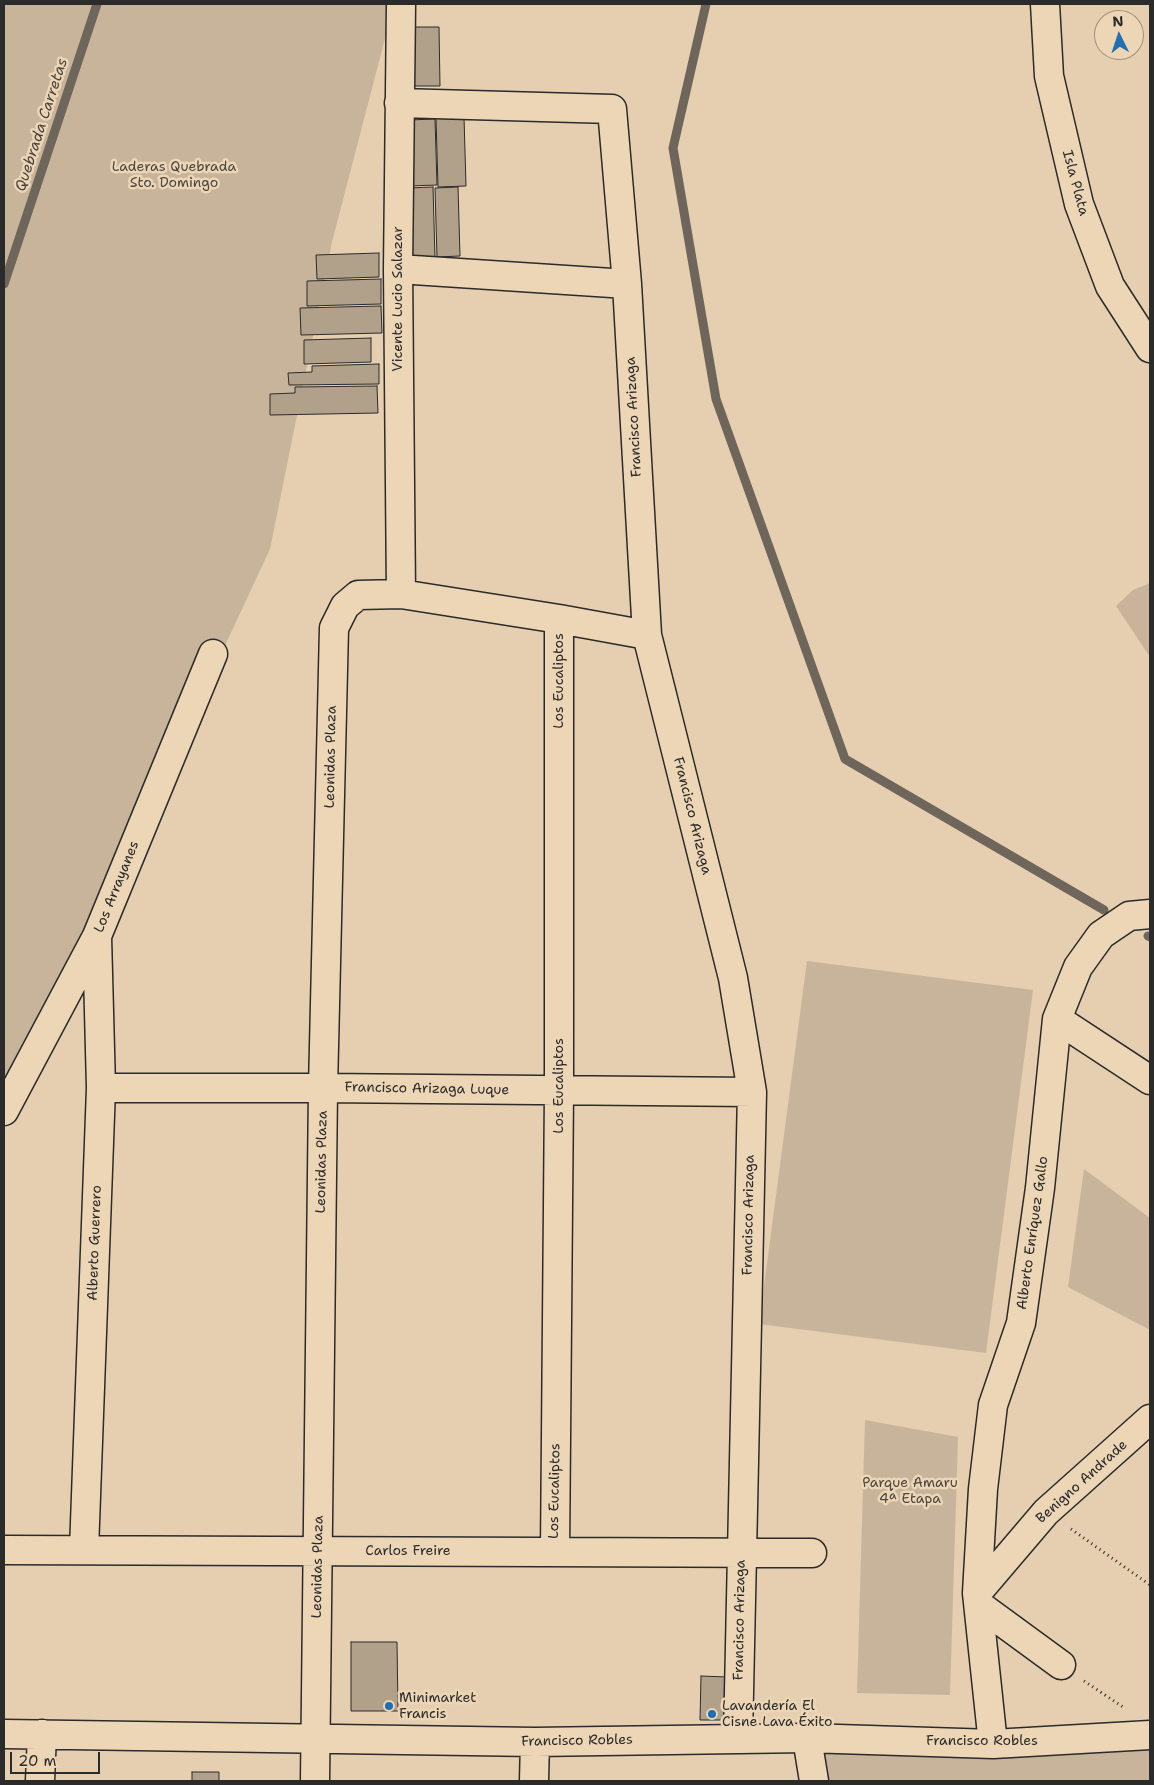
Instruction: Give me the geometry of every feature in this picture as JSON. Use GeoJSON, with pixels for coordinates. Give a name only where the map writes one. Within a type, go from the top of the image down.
{"type":"FeatureCollection","features":[{"type":"Feature","properties":{"kind":"street","name":"Vicente Lucio Salazar"},"geometry":{"type":"LineString","coordinates":[[400,4],[398,269],[401,594]]}},
{"type":"Feature","properties":{"kind":"street","name":"Isla Plata"},"geometry":{"type":"LineString","coordinates":[[1045,4],[1049,76],[1079,204],[1110,286],[1150,348]]}},
{"type":"Feature","properties":{"kind":"street","name":"Francisco Arizaga"},"geometry":{"type":"LineString","coordinates":[[398,103],[612,109],[627,284],[646,635],[733,978],[752,1092],[738,1738]]}},
{"type":"Feature","properties":{"kind":"street"},"geometry":{"type":"LineString","coordinates":[[398,269],[627,284]]}},
{"type":"Feature","properties":{"kind":"street","name":"Leonidas Plaza"},"geometry":{"type":"LineString","coordinates":[[316,1781],[323,1088],[334,628],[345,606],[358,596],[401,594],[646,635]]}},
{"type":"Feature","properties":{"kind":"street","name":"Los Eucaliptos"},"geometry":{"type":"LineString","coordinates":[[555,1552],[559,1090],[559,619]]}},
{"type":"Feature","properties":{"kind":"street","name":"Los Arrayanes"},"geometry":{"type":"LineString","coordinates":[[4,1111],[97,936],[213,654]]}},
{"type":"Feature","properties":{"kind":"street","name":"Alberto Enríquez Gallo"},"geometry":{"type":"LineString","coordinates":[[993,1744],[978,1599],[983,1489],[993,1406],[1021,1323],[1040,1188],[1057,1019],[1078,967],[1101,935],[1129,916],[1150,914]]}},
{"type":"Feature","properties":{"kind":"street","name":"Alberto Guerrero"},"geometry":{"type":"LineString","coordinates":[[84,1550],[101,1088],[97,936]]}},
{"type":"Feature","properties":{"kind":"street"},"geometry":{"type":"LineString","coordinates":[[1057,1019],[1150,1080]]}},
{"type":"Feature","properties":{"kind":"street","name":"Francisco Arizaga Luque"},"geometry":{"type":"LineString","coordinates":[[101,1088],[752,1092]]}},
{"type":"Feature","properties":{"kind":"street","name":"Benigno Andrade"},"geometry":{"type":"LineString","coordinates":[[978,1599],[1046,1512],[1149,1423]]}},
{"type":"Feature","properties":{"kind":"street","name":"Carlos Freire"},"geometry":{"type":"LineString","coordinates":[[4,1550],[812,1553]]}},
{"type":"Feature","properties":{"kind":"street"},"geometry":{"type":"LineString","coordinates":[[978,1599],[1062,1665]]}},
{"type":"Feature","properties":{"kind":"street","name":"Francisco Robles"},"geometry":{"type":"LineString","coordinates":[[4,1734],[535,1742],[807,1738],[993,1744],[1150,1735]]}},
{"type":"Feature","properties":{"kind":"street"},"geometry":{"type":"LineString","coordinates":[[40,1781],[42,1734]]}},
{"type":"Feature","properties":{"kind":"street"},"geometry":{"type":"LineString","coordinates":[[807,1738],[814,1781]]}},
{"type":"Feature","properties":{"kind":"street"},"geometry":{"type":"LineString","coordinates":[[534,1781],[535,1742]]}},
{"type":"Feature","properties":{"kind":"path"},"geometry":{"type":"LineString","coordinates":[[1046,1512],[1150,1585]]}},
{"type":"Feature","properties":{"kind":"path"},"geometry":{"type":"LineString","coordinates":[[1062,1665],[1126,1709]]}},
{"type":"Feature","properties":{"kind":"green space","name":"Laderas Quebrada Sto. Domingo"},"geometry":{"type":"Polygon","coordinates":[[[4,4],[394,4],[332,242],[270,549],[134,841],[4,1104],[4,4]]]}},
{"type":"Feature","properties":{"kind":"green space"},"geometry":{"type":"Polygon","coordinates":[[[1150,583],[1150,657],[1116,606],[1133,590],[1150,583]]]}},
{"type":"Feature","properties":{"kind":"green space"},"geometry":{"type":"Polygon","coordinates":[[[807,961],[1033,990],[986,1353],[759,1324],[807,961]]]}},
{"type":"Feature","properties":{"kind":"green space"},"geometry":{"type":"Polygon","coordinates":[[[1084,1169],[1150,1218],[1150,1330],[1068,1287],[1084,1169]]]}},
{"type":"Feature","properties":{"kind":"green space","name":"Parque Amaru 4ª Etapa"},"geometry":{"type":"Polygon","coordinates":[[[865,1420],[958,1437],[950,1695],[857,1693],[865,1420]]]}},
{"type":"Feature","properties":{"kind":"green space"},"geometry":{"type":"Polygon","coordinates":[[[1150,1735],[1150,1781],[814,1781],[807,1738],[1150,1735]]]}},
{"type":"Feature","properties":{"kind":"building"},"geometry":{"type":"Polygon","coordinates":[[[409,27],[439,27],[440,86],[409,86],[409,27]]]}},
{"type":"Feature","properties":{"kind":"building"},"geometry":{"type":"Polygon","coordinates":[[[464,117],[466,186],[438,187],[436,118],[464,117]]]}},
{"type":"Feature","properties":{"kind":"building"},"geometry":{"type":"Polygon","coordinates":[[[435,119],[437,185],[410,186],[408,120],[435,119]]]}},
{"type":"Feature","properties":{"kind":"building"},"geometry":{"type":"Polygon","coordinates":[[[433,187],[435,258],[404,259],[409,188],[433,187]]]}},
{"type":"Feature","properties":{"kind":"building"},"geometry":{"type":"Polygon","coordinates":[[[458,187],[460,256],[437,257],[435,188],[458,187]]]}},
{"type":"Feature","properties":{"kind":"building"},"geometry":{"type":"Polygon","coordinates":[[[379,253],[379,277],[317,279],[316,255],[379,253]]]}},
{"type":"Feature","properties":{"kind":"building"},"geometry":{"type":"Polygon","coordinates":[[[381,279],[381,304],[307,306],[307,281],[381,279]]]}},
{"type":"Feature","properties":{"kind":"building"},"geometry":{"type":"Polygon","coordinates":[[[381,306],[382,333],[301,335],[300,308],[381,306]]]}},
{"type":"Feature","properties":{"kind":"building"},"geometry":{"type":"Polygon","coordinates":[[[371,338],[371,362],[304,364],[304,340],[371,338]]]}},
{"type":"Feature","properties":{"kind":"building"},"geometry":{"type":"Polygon","coordinates":[[[379,364],[379,384],[289,385],[288,373],[312,372],[312,366],[379,364]]]}},
{"type":"Feature","properties":{"kind":"building"},"geometry":{"type":"Polygon","coordinates":[[[377,386],[378,413],[270,415],[270,394],[295,393],[295,387],[377,386]]]}},
{"type":"Feature","properties":{"kind":"building"},"geometry":{"type":"Polygon","coordinates":[[[351,1642],[397,1642],[398,1711],[351,1711],[351,1642]]]}},
{"type":"Feature","properties":{"kind":"building"},"geometry":{"type":"Polygon","coordinates":[[[701,1676],[727,1677],[726,1720],[700,1720],[701,1676]]]}},
{"type":"Feature","properties":{"kind":"building"},"geometry":{"type":"Polygon","coordinates":[[[192,1772],[219,1772],[219,1781],[192,1781],[192,1772]]]}},
{"type":"Feature","properties":{"kind":"waterway","name":"Quebrada Carretas"},"geometry":{"type":"LineString","coordinates":[[4,284],[97,4]]}},
{"type":"Feature","properties":{"kind":"waterway"},"geometry":{"type":"LineString","coordinates":[[706,4],[673,148],[716,399],[845,759],[1104,910]]}},
{"type":"Feature","properties":{"kind":"place","name":"Minimarket Francis"},"geometry":{"type":"Point","coordinates":[389,1706]}},
{"type":"Feature","properties":{"kind":"place","name":"Lavandería El Cisne Lava Éxito"},"geometry":{"type":"Point","coordinates":[712,1714]}}]}
